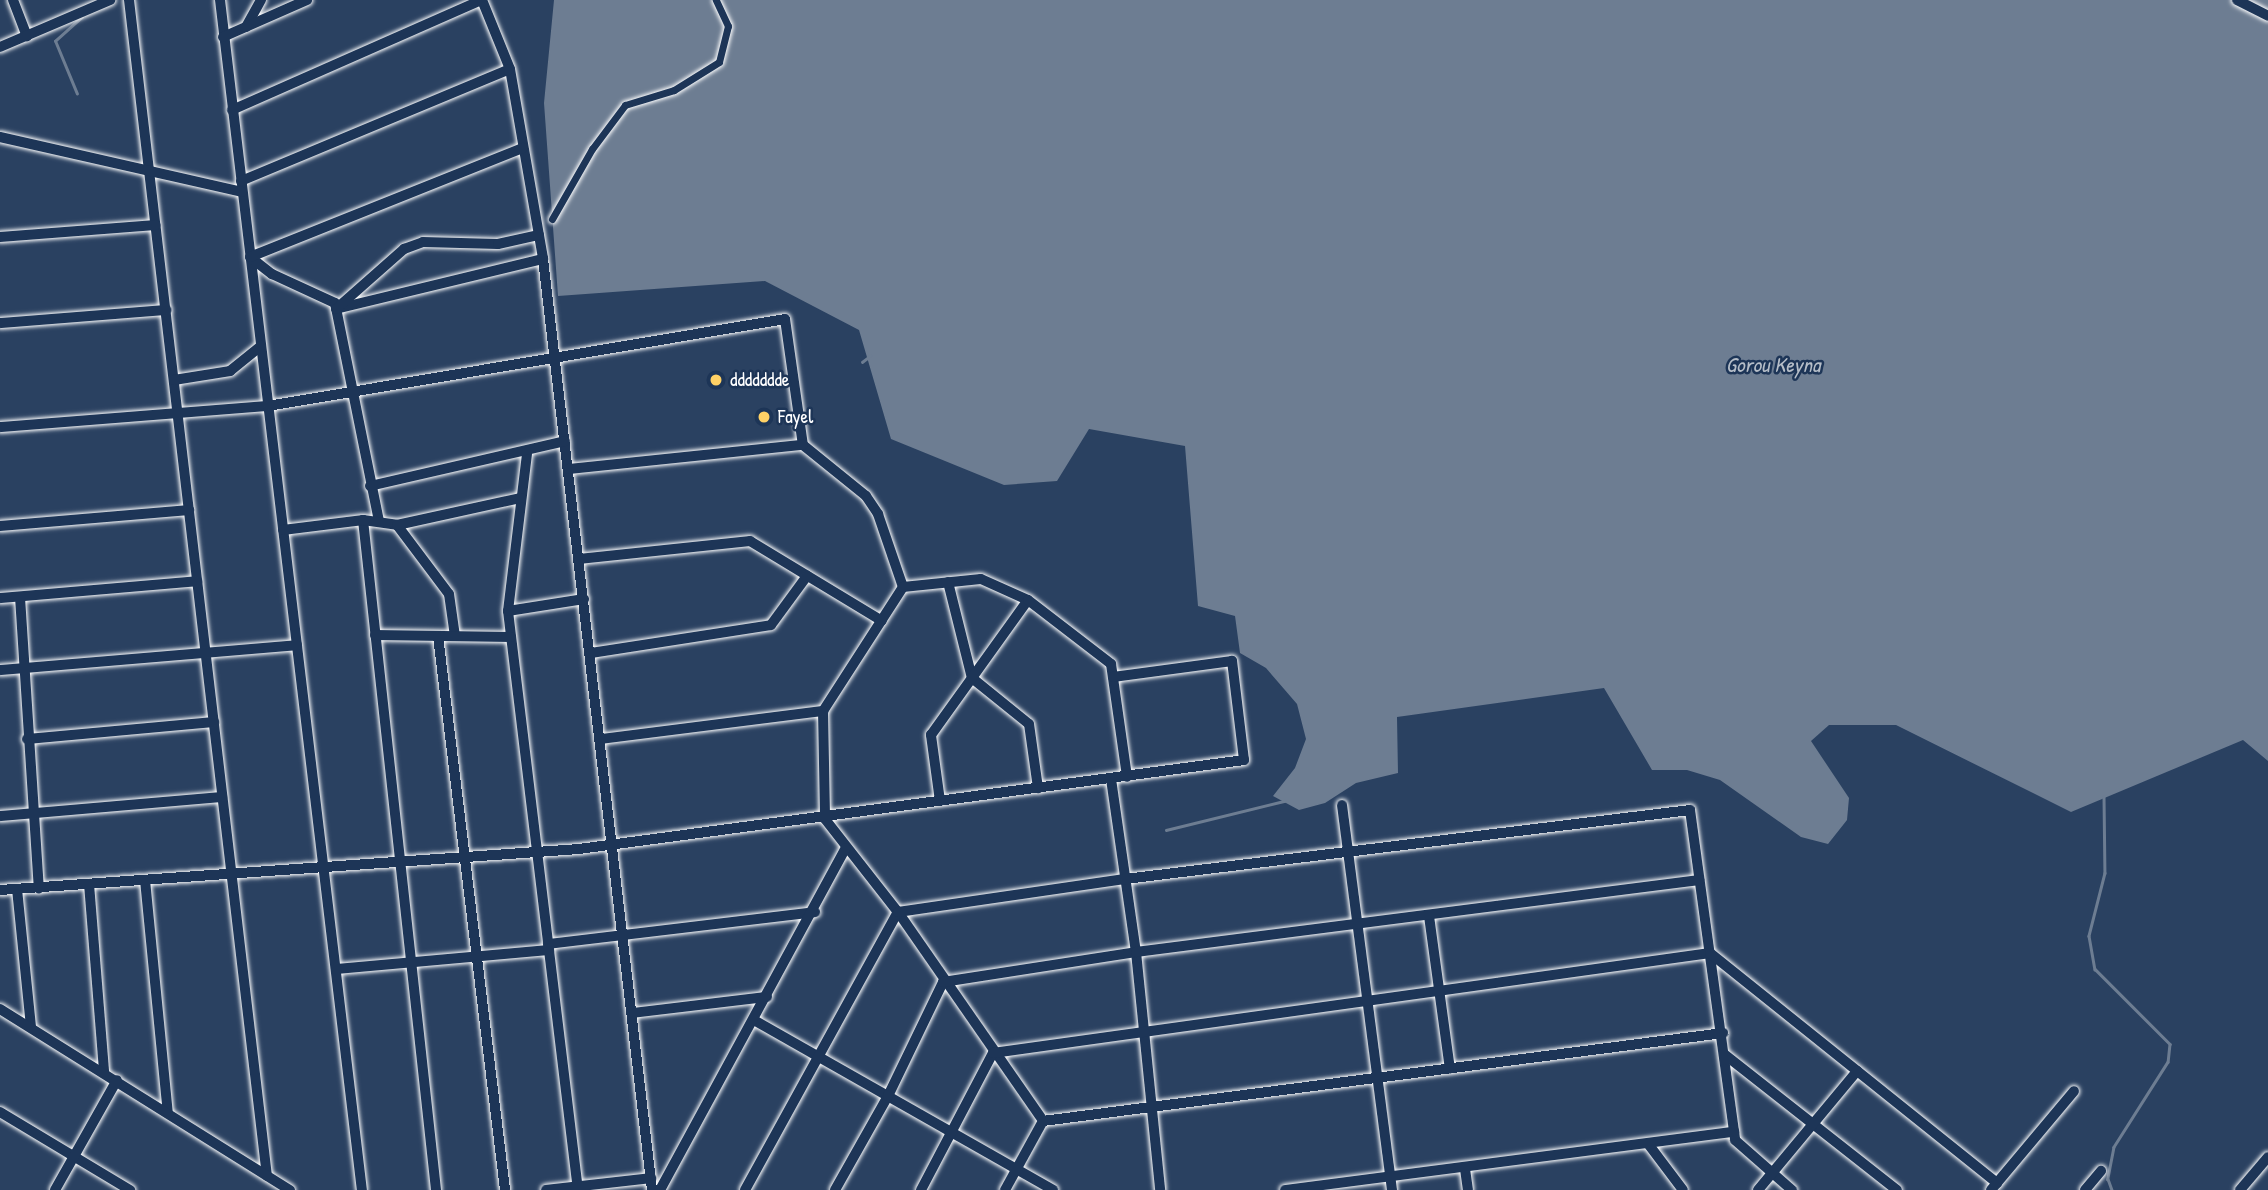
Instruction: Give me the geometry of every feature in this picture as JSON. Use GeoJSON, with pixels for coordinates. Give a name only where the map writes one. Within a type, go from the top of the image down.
{"type":"FeatureCollection","features":[{"type":"Feature","properties":{"kind":"street"},"geometry":{"type":"LineString","coordinates":[[13,0],[27,36]]}},
{"type":"Feature","properties":{"kind":"street"},"geometry":{"type":"LineString","coordinates":[[0,47],[110,0]]}},
{"type":"Feature","properties":{"kind":"street"},"geometry":{"type":"LineString","coordinates":[[129,0],[267,1176]]}},
{"type":"Feature","properties":{"kind":"street"},"geometry":{"type":"LineString","coordinates":[[220,0],[362,1190]]}},
{"type":"Feature","properties":{"kind":"street"},"geometry":{"type":"LineString","coordinates":[[246,27],[261,0]]}},
{"type":"Feature","properties":{"kind":"street"},"geometry":{"type":"LineString","coordinates":[[223,37],[307,0]]}},
{"type":"Feature","properties":{"kind":"street"},"geometry":{"type":"LineString","coordinates":[[232,110],[481,0],[510,69],[543,259],[557,359],[652,1190]]}},
{"type":"Feature","properties":{"kind":"street"},"geometry":{"type":"LineString","coordinates":[[552,219],[592,149],[625,105],[674,90],[719,62],[728,26],[716,0]]}},
{"type":"Feature","properties":{"kind":"street"},"geometry":{"type":"LineString","coordinates":[[2237,0],[2268,16]]}},
{"type":"Feature","properties":{"kind":"street"},"geometry":{"type":"LineString","coordinates":[[241,181],[510,69]]}},
{"type":"Feature","properties":{"kind":"street"},"geometry":{"type":"LineString","coordinates":[[0,137],[242,192]]}},
{"type":"Feature","properties":{"kind":"street"},"geometry":{"type":"LineString","coordinates":[[250,257],[523,148]]}},
{"type":"Feature","properties":{"kind":"street"},"geometry":{"type":"LineString","coordinates":[[0,237],[156,225]]}},
{"type":"Feature","properties":{"kind":"street"},"geometry":{"type":"LineString","coordinates":[[336,309],[404,249],[423,242],[498,244],[539,235]]}},
{"type":"Feature","properties":{"kind":"street"},"geometry":{"type":"LineString","coordinates":[[250,257],[272,274],[335,303],[379,521]]}},
{"type":"Feature","properties":{"kind":"street"},"geometry":{"type":"LineString","coordinates":[[336,309],[543,259]]}},
{"type":"Feature","properties":{"kind":"street"},"geometry":{"type":"LineString","coordinates":[[0,323],[166,310]]}},
{"type":"Feature","properties":{"kind":"street"},"geometry":{"type":"LineString","coordinates":[[0,427],[268,406],[785,319],[803,445],[866,496],[878,514],[903,587]]}},
{"type":"Feature","properties":{"kind":"street"},"geometry":{"type":"LineString","coordinates":[[174,380],[230,371],[261,346]]}},
{"type":"Feature","properties":{"kind":"street"},"geometry":{"type":"LineString","coordinates":[[370,486],[527,454],[565,442]]}},
{"type":"Feature","properties":{"kind":"street"},"geometry":{"type":"LineString","coordinates":[[569,469],[803,445]]}},
{"type":"Feature","properties":{"kind":"street"},"geometry":{"type":"LineString","coordinates":[[527,454],[508,611],[577,1188]]}},
{"type":"Feature","properties":{"kind":"street"},"geometry":{"type":"LineString","coordinates":[[283,530],[363,520],[397,525],[521,498]]}},
{"type":"Feature","properties":{"kind":"street"},"geometry":{"type":"LineString","coordinates":[[0,526],[189,510]]}},
{"type":"Feature","properties":{"kind":"street"},"geometry":{"type":"LineString","coordinates":[[363,520],[436,1190]]}},
{"type":"Feature","properties":{"kind":"street"},"geometry":{"type":"LineString","coordinates":[[397,525],[449,594],[455,636]]}},
{"type":"Feature","properties":{"kind":"street"},"geometry":{"type":"LineString","coordinates":[[579,558],[750,541],[882,621]]}},
{"type":"Feature","properties":{"kind":"street"},"geometry":{"type":"LineString","coordinates":[[591,653],[771,625],[807,576]]}},
{"type":"Feature","properties":{"kind":"street"},"geometry":{"type":"LineString","coordinates":[[903,587],[981,579],[1028,600],[1111,664],[1127,777]]}},
{"type":"Feature","properties":{"kind":"street"},"geometry":{"type":"LineString","coordinates":[[0,598],[197,581]]}},
{"type":"Feature","properties":{"kind":"street"},"geometry":{"type":"LineString","coordinates":[[948,582],[972,678],[1029,724],[1038,788]]}},
{"type":"Feature","properties":{"kind":"street"},"geometry":{"type":"LineString","coordinates":[[903,587],[823,711],[825,819],[898,912],[943,982],[1043,1121]]}},
{"type":"Feature","properties":{"kind":"street"},"geometry":{"type":"LineString","coordinates":[[20,597],[27,739],[39,888]]}},
{"type":"Feature","properties":{"kind":"street"},"geometry":{"type":"LineString","coordinates":[[508,611],[584,599]]}},
{"type":"Feature","properties":{"kind":"street"},"geometry":{"type":"LineString","coordinates":[[940,801],[930,735],[1028,600]]}},
{"type":"Feature","properties":{"kind":"street"},"geometry":{"type":"LineString","coordinates":[[375,635],[511,637]]}},
{"type":"Feature","properties":{"kind":"street"},"geometry":{"type":"LineString","coordinates":[[438,636],[505,1190]]}},
{"type":"Feature","properties":{"kind":"street"},"geometry":{"type":"LineString","coordinates":[[0,670],[297,645]]}},
{"type":"Feature","properties":{"kind":"street"},"geometry":{"type":"LineString","coordinates":[[0,890],[537,852],[825,819],[1244,760],[1232,661],[1113,677]]}},
{"type":"Feature","properties":{"kind":"street"},"geometry":{"type":"LineString","coordinates":[[601,739],[823,711]]}},
{"type":"Feature","properties":{"kind":"street"},"geometry":{"type":"LineString","coordinates":[[27,739],[214,722]]}},
{"type":"Feature","properties":{"kind":"street"},"geometry":{"type":"LineString","coordinates":[[1111,779],[1136,952],[1160,1190]]}},
{"type":"Feature","properties":{"kind":"street"},"geometry":{"type":"LineString","coordinates":[[0,816],[222,797]]}},
{"type":"Feature","properties":{"kind":"street"},"geometry":{"type":"LineString","coordinates":[[1342,805],[1392,1190]]}},
{"type":"Feature","properties":{"kind":"street"},"geometry":{"type":"LineString","coordinates":[[898,912],[1125,879],[1690,810],[1723,1033],[1735,1140],[1792,1190]]}},
{"type":"Feature","properties":{"kind":"street"},"geometry":{"type":"LineString","coordinates":[[660,1190],[815,912],[846,848]]}},
{"type":"Feature","properties":{"kind":"street"},"geometry":{"type":"LineString","coordinates":[[145,880],[168,1113]]}},
{"type":"Feature","properties":{"kind":"street"},"geometry":{"type":"LineString","coordinates":[[943,982],[1136,952],[1699,880]]}},
{"type":"Feature","properties":{"kind":"street"},"geometry":{"type":"LineString","coordinates":[[89,884],[104,1071]]}},
{"type":"Feature","properties":{"kind":"street"},"geometry":{"type":"LineString","coordinates":[[17,889],[31,1027]]}},
{"type":"Feature","properties":{"kind":"street"},"geometry":{"type":"LineString","coordinates":[[336,969],[477,957],[623,935],[815,912]]}},
{"type":"Feature","properties":{"kind":"street"},"geometry":{"type":"LineString","coordinates":[[745,1190],[898,912]]}},
{"type":"Feature","properties":{"kind":"street"},"geometry":{"type":"LineString","coordinates":[[1429,916],[1450,1069]]}},
{"type":"Feature","properties":{"kind":"street"},"geometry":{"type":"LineString","coordinates":[[993,1053],[1144,1029],[1710,954],[1994,1187],[2074,1091]]}},
{"type":"Feature","properties":{"kind":"street"},"geometry":{"type":"LineString","coordinates":[[835,1190],[888,1096],[943,982]]}},
{"type":"Feature","properties":{"kind":"street"},"geometry":{"type":"LineString","coordinates":[[632,1013],[767,997]]}},
{"type":"Feature","properties":{"kind":"street"},"geometry":{"type":"LineString","coordinates":[[0,1009],[104,1071],[290,1190]]}},
{"type":"Feature","properties":{"kind":"street"},"geometry":{"type":"LineString","coordinates":[[754,1020],[1053,1190]]}},
{"type":"Feature","properties":{"kind":"street"},"geometry":{"type":"LineString","coordinates":[[1043,1121],[1723,1033]]}},
{"type":"Feature","properties":{"kind":"street"},"geometry":{"type":"LineString","coordinates":[[921,1190],[993,1053]]}},
{"type":"Feature","properties":{"kind":"street"},"geometry":{"type":"LineString","coordinates":[[1724,1054],[1897,1190]]}},
{"type":"Feature","properties":{"kind":"street"},"geometry":{"type":"LineString","coordinates":[[1758,1190],[1857,1072]]}},
{"type":"Feature","properties":{"kind":"street"},"geometry":{"type":"LineString","coordinates":[[55,1190],[77,1157],[117,1080]]}},
{"type":"Feature","properties":{"kind":"street"},"geometry":{"type":"LineString","coordinates":[[0,1112],[130,1190]]}},
{"type":"Feature","properties":{"kind":"street"},"geometry":{"type":"LineString","coordinates":[[1005,1190],[1043,1121]]}},
{"type":"Feature","properties":{"kind":"street"},"geometry":{"type":"LineString","coordinates":[[1285,1190],[1465,1169],[1734,1132]]}},
{"type":"Feature","properties":{"kind":"street"},"geometry":{"type":"LineString","coordinates":[[1649,1145],[1683,1190]]}},
{"type":"Feature","properties":{"kind":"street"},"geometry":{"type":"LineString","coordinates":[[2240,1190],[2268,1157]]}},
{"type":"Feature","properties":{"kind":"street"},"geometry":{"type":"LineString","coordinates":[[1465,1169],[1468,1190]]}},
{"type":"Feature","properties":{"kind":"street"},"geometry":{"type":"LineString","coordinates":[[2085,1190],[2101,1171]]}},
{"type":"Feature","properties":{"kind":"street"},"geometry":{"type":"LineString","coordinates":[[546,1190],[651,1178]]}},
{"type":"Feature","properties":{"kind":"water","name":"Gorou Keyna"},"geometry":{"type":"Polygon","coordinates":[[[554,0],[2268,0],[2268,761],[2243,740],[2071,812],[1896,725],[1829,725],[1811,741],[1849,798],[1847,820],[1828,844],[1801,837],[1720,780],[1687,770],[1652,770],[1604,688],[1397,717],[1398,773],[1356,783],[1325,803],[1299,810],[1273,796],[1295,768],[1306,739],[1297,704],[1266,668],[1240,653],[1235,616],[1198,606],[1185,446],[1089,429],[1057,481],[1004,485],[891,439],[859,330],[765,281],[558,296],[544,103],[554,0]]]}},
{"type":"Feature","properties":{"kind":"waterway"},"geometry":{"type":"LineString","coordinates":[[77,94],[55,41],[82,17]]}},
{"type":"Feature","properties":{"kind":"waterway"},"geometry":{"type":"LineString","coordinates":[[862,362],[870,356]]}},
{"type":"Feature","properties":{"kind":"waterway"},"geometry":{"type":"LineString","coordinates":[[2104,796],[2105,873],[2089,936],[2095,969],[2170,1044],[2168,1062],[2114,1147],[2108,1179],[2112,1190]]}},
{"type":"Feature","properties":{"kind":"waterway"},"geometry":{"type":"LineString","coordinates":[[1166,830],[1284,801]]}},
{"type":"Feature","properties":{"kind":"place","name":"ddddddde"},"geometry":{"type":"Point","coordinates":[716,380]}},
{"type":"Feature","properties":{"kind":"place","name":"Fayel"},"geometry":{"type":"Point","coordinates":[764,417]}}]}
